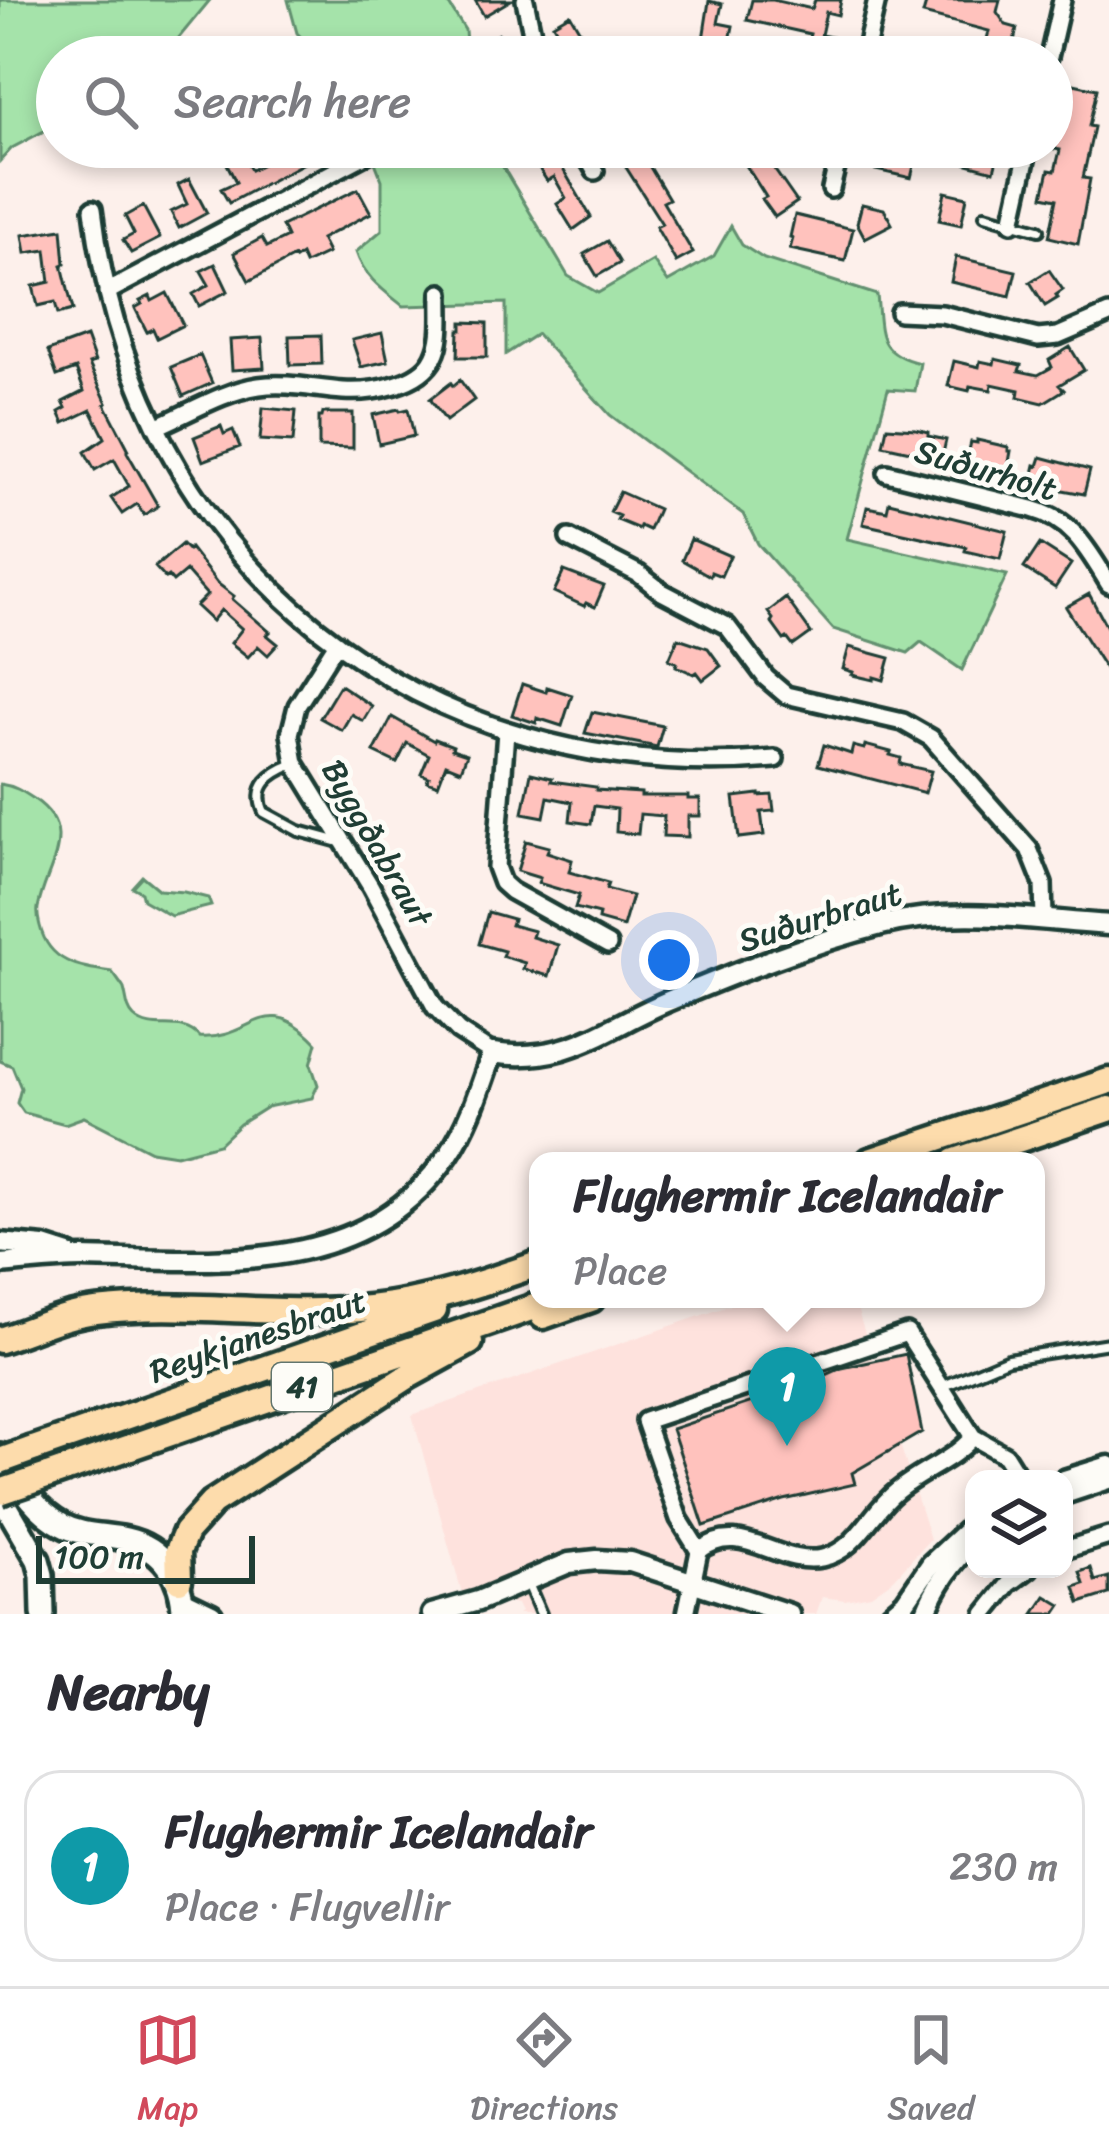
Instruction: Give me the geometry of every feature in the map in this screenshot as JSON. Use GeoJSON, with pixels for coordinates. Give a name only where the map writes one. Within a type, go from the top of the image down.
{"type":"FeatureCollection","features":[{"type":"Feature","properties":{"kind":"highway"},"geometry":{"type":"LineString","coordinates":[[897,1152],[1109,1081]]}},
{"type":"Feature","properties":{"kind":"highway"},"geometry":{"type":"LineString","coordinates":[[982,1152],[1109,1109]]}},
{"type":"Feature","properties":{"kind":"highway"},"geometry":{"type":"LineString","coordinates":[[0,1340],[60,1318],[118,1309],[371,1308],[414,1302],[529,1267]]}},
{"type":"Feature","properties":{"kind":"highway","name":"Reykjanesbraut"},"geometry":{"type":"LineString","coordinates":[[0,1458],[529,1277]]}},
{"type":"Feature","properties":{"kind":"highway","name":"Reykjanesbraut"},"geometry":{"type":"LineString","coordinates":[[0,1494],[530,1308]]}},
{"type":"Feature","properties":{"kind":"highway"},"geometry":{"type":"LineString","coordinates":[[181,1598],[178,1552],[185,1532],[231,1489],[465,1344],[566,1308]]}},
{"type":"Feature","properties":{"kind":"main road"},"geometry":{"type":"LineString","coordinates":[[0,1458],[47,1515],[72,1529],[149,1547],[165,1561],[181,1598]]}},
{"type":"Feature","properties":{"kind":"main road"},"geometry":{"type":"LineString","coordinates":[[0,1494],[38,1560],[43,1614]]}},
{"type":"Feature","properties":{"kind":"street"},"geometry":{"type":"LineString","coordinates":[[525,0],[533,36]]}},
{"type":"Feature","properties":{"kind":"street"},"geometry":{"type":"LineString","coordinates":[[869,36],[878,0]]}},
{"type":"Feature","properties":{"kind":"street"},"geometry":{"type":"LineString","coordinates":[[1054,36],[1062,0]]}},
{"type":"Feature","properties":{"kind":"street"},"geometry":{"type":"LineString","coordinates":[[107,292],[341,168]]}},
{"type":"Feature","properties":{"kind":"street"},"geometry":{"type":"LineString","coordinates":[[831,189],[834,168]]}},
{"type":"Feature","properties":{"kind":"street"},"geometry":{"type":"LineString","coordinates":[[1012,223],[1024,168]]}},
{"type":"Feature","properties":{"kind":"street"},"geometry":{"type":"LineString","coordinates":[[93,209],[107,292],[127,361],[156,427],[191,489],[234,545],[282,597],[337,643],[418,694],[506,731],[572,749],[707,764],[775,759]]}},
{"type":"Feature","properties":{"kind":"street"},"geometry":{"type":"LineString","coordinates":[[156,427],[258,386],[298,385],[348,392],[420,374],[431,364],[440,343],[441,293]]}},
{"type":"Feature","properties":{"kind":"street"},"geometry":{"type":"LineString","coordinates":[[899,312],[942,314],[1038,338],[1058,336],[1109,314]]}},
{"type":"Feature","properties":{"kind":"street","name":"Suðurholt"},"geometry":{"type":"LineString","coordinates":[[887,473],[1055,517],[1083,542],[1109,584]]}},
{"type":"Feature","properties":{"kind":"street"},"geometry":{"type":"LineString","coordinates":[[568,538],[727,626],[766,678],[786,695],[903,722],[932,738],[1029,849],[1043,884],[1044,919]]}},
{"type":"Feature","properties":{"kind":"street","name":"Byggðabraut"},"geometry":{"type":"LineString","coordinates":[[337,643],[297,706],[290,734],[295,763],[392,923],[435,1007],[458,1031],[492,1053]]}},
{"type":"Feature","properties":{"kind":"street"},"geometry":{"type":"LineString","coordinates":[[506,731],[496,856],[499,878],[512,891],[608,945]]}},
{"type":"Feature","properties":{"kind":"street","name":"Suðurbraut"},"geometry":{"type":"LineString","coordinates":[[492,1053],[517,1057],[567,1050],[646,1010],[756,966],[916,917],[950,914],[1109,926]]}},
{"type":"Feature","properties":{"kind":"street"},"geometry":{"type":"LineString","coordinates":[[0,1264],[80,1258],[231,1260],[304,1250],[354,1234],[397,1209],[447,1156],[471,1112],[492,1053]]}},
{"type":"Feature","properties":{"kind":"street"},"geometry":{"type":"LineString","coordinates":[[0,1243],[44,1247],[80,1258]]}},
{"type":"Feature","properties":{"kind":"street"},"geometry":{"type":"LineString","coordinates":[[686,1614],[699,1550],[679,1519],[645,1421],[907,1333],[973,1437],[1005,1455],[1014,1470]]}},
{"type":"Feature","properties":{"kind":"street"},"geometry":{"type":"LineString","coordinates":[[699,1550],[733,1538],[748,1539],[795,1558],[819,1559],[837,1553],[850,1545],[897,1490],[961,1450],[973,1437]]}},
{"type":"Feature","properties":{"kind":"street"},"geometry":{"type":"LineString","coordinates":[[1073,1477],[1109,1466]]}},
{"type":"Feature","properties":{"kind":"street"},"geometry":{"type":"LineString","coordinates":[[1073,1491],[1109,1479]]}},
{"type":"Feature","properties":{"kind":"street"},"geometry":{"type":"LineString","coordinates":[[891,1614],[965,1533]]}},
{"type":"Feature","properties":{"kind":"street"},"geometry":{"type":"LineString","coordinates":[[1073,1547],[1109,1536]]}},
{"type":"Feature","properties":{"kind":"street"},"geometry":{"type":"LineString","coordinates":[[925,1614],[938,1583],[965,1550]]}},
{"type":"Feature","properties":{"kind":"street"},"geometry":{"type":"LineString","coordinates":[[432,1614],[478,1601],[569,1563],[598,1559],[630,1562],[789,1614]]}},
{"type":"Feature","properties":{"kind":"street"},"geometry":{"type":"LineString","coordinates":[[985,1614],[1017,1578]]}},
{"type":"Feature","properties":{"kind":"street"},"geometry":{"type":"LineString","coordinates":[[181,1598],[212,1614]]}},
{"type":"Feature","properties":{"kind":"lane"},"geometry":{"type":"LineString","coordinates":[[985,215],[1039,230]]}},
{"type":"Feature","properties":{"kind":"lane"},"geometry":{"type":"LineString","coordinates":[[295,763],[266,779],[260,792],[264,812],[299,831],[344,843]]}},
{"type":"Feature","properties":{"kind":"lane"},"geometry":{"type":"LineString","coordinates":[[943,1386],[1008,1359],[1109,1343]]}},
{"type":"Feature","properties":{"kind":"lane"},"geometry":{"type":"LineString","coordinates":[[527,1580],[541,1614]]}},
{"type":"Feature","properties":{"kind":"shaded area"},"geometry":{"type":"Polygon","coordinates":[[[723,1308],[857,1308],[930,1539],[894,1579],[871,1595],[845,1600],[822,1597],[816,1614],[518,1614],[517,1604],[462,1593],[412,1415],[723,1308]]]}},
{"type":"Feature","properties":{"kind":"green space"},"geometry":{"type":"Polygon","coordinates":[[[0,0],[210,0],[180,36],[36,36],[36,135],[0,161],[0,0]]]}},
{"type":"Feature","properties":{"kind":"green space"},"geometry":{"type":"Polygon","coordinates":[[[288,0],[446,0],[465,36],[300,36],[288,0]]]}},
{"type":"Feature","properties":{"kind":"green space"},"geometry":{"type":"Polygon","coordinates":[[[377,168],[504,168],[568,276],[598,293],[653,261],[668,282],[714,256],[731,226],[742,245],[764,259],[877,295],[883,340],[895,354],[920,363],[915,391],[888,389],[847,539],[1007,575],[962,670],[921,642],[908,653],[833,629],[758,544],[743,514],[610,415],[537,334],[506,354],[506,303],[403,306],[381,288],[356,252],[382,230],[382,180],[377,168]]]}},
{"type":"Feature","properties":{"kind":"green space"},"geometry":{"type":"Polygon","coordinates":[[[0,784],[34,799],[56,824],[57,850],[38,913],[50,948],[77,965],[112,972],[124,989],[131,1014],[150,1025],[184,1028],[199,1037],[233,1032],[271,1018],[299,1027],[317,1043],[311,1064],[318,1085],[312,1098],[267,1107],[219,1144],[176,1155],[151,1151],[84,1117],[65,1124],[24,1113],[17,1103],[21,1088],[12,1066],[0,1061],[0,784]]]}},
{"type":"Feature","properties":{"kind":"green space"},"geometry":{"type":"Polygon","coordinates":[[[142,876],[159,890],[208,898],[211,906],[171,916],[143,900],[141,892],[132,887],[142,876]]]}},
{"type":"Feature","properties":{"kind":"building"},"geometry":{"type":"Polygon","coordinates":[[[475,0],[511,0],[484,16],[475,0]]]}},
{"type":"Feature","properties":{"kind":"building"},"geometry":{"type":"Polygon","coordinates":[[[752,0],[812,9],[815,0],[841,0],[838,15],[826,12],[821,35],[826,36],[809,36],[747,20],[752,0]]]}},
{"type":"Feature","properties":{"kind":"building"},"geometry":{"type":"Polygon","coordinates":[[[927,0],[1000,0],[997,12],[1006,25],[1017,28],[1015,36],[988,36],[989,31],[923,14],[927,0]]]}},
{"type":"Feature","properties":{"kind":"building"},"geometry":{"type":"Polygon","coordinates":[[[709,1],[722,4],[718,23],[733,26],[731,36],[704,36],[709,1]]]}},
{"type":"Feature","properties":{"kind":"building"},"geometry":{"type":"Polygon","coordinates":[[[570,14],[583,36],[560,36],[553,24],[570,14]]]}},
{"type":"Feature","properties":{"kind":"building"},"geometry":{"type":"Polygon","coordinates":[[[1073,84],[1097,89],[1083,178],[1090,179],[1078,244],[1049,237],[1057,199],[1043,196],[1049,170],[1073,168],[1073,84]]]}},
{"type":"Feature","properties":{"kind":"building"},"geometry":{"type":"Polygon","coordinates":[[[229,168],[295,168],[229,203],[221,189],[236,182],[229,168]]]}},
{"type":"Feature","properties":{"kind":"building"},"geometry":{"type":"Polygon","coordinates":[[[539,168],[562,168],[591,217],[573,230],[557,204],[566,198],[554,177],[547,181],[539,168]]]}},
{"type":"Feature","properties":{"kind":"building"},"geometry":{"type":"Polygon","coordinates":[[[626,168],[651,168],[669,199],[663,202],[693,253],[676,262],[656,227],[662,224],[626,168]]]}},
{"type":"Feature","properties":{"kind":"building"},"geometry":{"type":"Polygon","coordinates":[[[748,168],[776,168],[797,202],[775,217],[762,199],[766,197],[748,168]]]}},
{"type":"Feature","properties":{"kind":"building"},"geometry":{"type":"Polygon","coordinates":[[[872,168],[913,168],[911,178],[872,168]]]}},
{"type":"Feature","properties":{"kind":"building"},"geometry":{"type":"Polygon","coordinates":[[[189,179],[207,213],[179,228],[171,212],[187,204],[178,185],[189,179]]]}},
{"type":"Feature","properties":{"kind":"building"},"geometry":{"type":"Polygon","coordinates":[[[358,189],[371,213],[321,239],[328,253],[305,264],[301,255],[294,257],[249,281],[234,253],[262,238],[267,247],[287,237],[282,226],[358,189]]]}},
{"type":"Feature","properties":{"kind":"building"},"geometry":{"type":"Polygon","coordinates":[[[945,192],[967,197],[961,225],[939,220],[945,192]]]}},
{"type":"Feature","properties":{"kind":"building"},"geometry":{"type":"Polygon","coordinates":[[[862,204],[884,209],[892,224],[865,238],[857,223],[862,204]]]}},
{"type":"Feature","properties":{"kind":"building"},"geometry":{"type":"Polygon","coordinates":[[[143,206],[160,238],[131,253],[123,240],[134,234],[125,216],[143,206]]]}},
{"type":"Feature","properties":{"kind":"building"},"geometry":{"type":"Polygon","coordinates":[[[795,215],[853,229],[845,261],[790,249],[795,215]]]}},
{"type":"Feature","properties":{"kind":"building"},"geometry":{"type":"Polygon","coordinates":[[[62,229],[62,265],[73,310],[58,314],[55,302],[38,306],[33,286],[50,282],[46,250],[26,253],[23,235],[62,229]]]}},
{"type":"Feature","properties":{"kind":"building"},"geometry":{"type":"Polygon","coordinates":[[[607,241],[620,263],[597,276],[584,254],[607,241]]]}},
{"type":"Feature","properties":{"kind":"building"},"geometry":{"type":"Polygon","coordinates":[[[956,257],[1016,271],[1010,296],[951,282],[956,257]]]}},
{"type":"Feature","properties":{"kind":"building"},"geometry":{"type":"Polygon","coordinates":[[[215,264],[228,291],[199,306],[193,294],[209,285],[201,271],[215,264]]]}},
{"type":"Feature","properties":{"kind":"building"},"geometry":{"type":"Polygon","coordinates":[[[1049,270],[1063,290],[1045,306],[1030,282],[1049,270]]]}},
{"type":"Feature","properties":{"kind":"building"},"geometry":{"type":"Polygon","coordinates":[[[167,293],[183,325],[157,338],[153,329],[147,332],[135,308],[150,296],[152,301],[167,293]]]}},
{"type":"Feature","properties":{"kind":"building"},"geometry":{"type":"Polygon","coordinates":[[[462,322],[487,323],[487,357],[458,357],[462,322]]]}},
{"type":"Feature","properties":{"kind":"building"},"geometry":{"type":"Polygon","coordinates":[[[382,333],[388,361],[361,367],[352,340],[382,333]]]}},
{"type":"Feature","properties":{"kind":"building"},"geometry":{"type":"Polygon","coordinates":[[[321,335],[322,364],[290,365],[289,336],[321,335]]]}},
{"type":"Feature","properties":{"kind":"building"},"geometry":{"type":"Polygon","coordinates":[[[86,337],[95,362],[89,364],[105,404],[158,506],[144,515],[137,504],[122,514],[111,498],[129,486],[114,459],[95,470],[85,452],[105,438],[91,410],[64,423],[59,412],[66,408],[63,402],[84,391],[76,369],[57,376],[48,351],[86,337]]]}},
{"type":"Feature","properties":{"kind":"building"},"geometry":{"type":"Polygon","coordinates":[[[262,338],[264,368],[232,370],[230,340],[262,338]]]}},
{"type":"Feature","properties":{"kind":"building"},"geometry":{"type":"Polygon","coordinates":[[[1070,347],[1084,370],[1059,385],[1064,390],[1043,403],[1018,397],[1019,390],[992,384],[991,390],[970,386],[969,391],[948,386],[954,361],[979,367],[980,361],[994,364],[995,359],[1038,375],[1052,367],[1049,360],[1070,347]]]}},
{"type":"Feature","properties":{"kind":"building"},"geometry":{"type":"Polygon","coordinates":[[[200,355],[212,383],[183,396],[171,367],[200,355]]]}},
{"type":"Feature","properties":{"kind":"building"},"geometry":{"type":"Polygon","coordinates":[[[460,380],[474,400],[446,421],[430,399],[460,380]]]}},
{"type":"Feature","properties":{"kind":"building"},"geometry":{"type":"Polygon","coordinates":[[[263,408],[296,411],[293,442],[260,440],[263,408]]]}},
{"type":"Feature","properties":{"kind":"building"},"geometry":{"type":"Polygon","coordinates":[[[408,409],[414,436],[379,444],[373,415],[408,409]]]}},
{"type":"Feature","properties":{"kind":"building"},"geometry":{"type":"Polygon","coordinates":[[[323,413],[353,413],[353,448],[319,447],[323,413]]]}},
{"type":"Feature","properties":{"kind":"building"},"geometry":{"type":"Polygon","coordinates":[[[221,426],[224,434],[233,430],[240,447],[203,461],[194,437],[221,426]]]}},
{"type":"Feature","properties":{"kind":"building"},"geometry":{"type":"Polygon","coordinates":[[[887,427],[916,429],[946,440],[942,458],[883,445],[887,427]]]}},
{"type":"Feature","properties":{"kind":"building"},"geometry":{"type":"Polygon","coordinates":[[[971,442],[1008,447],[1007,473],[966,463],[971,442]]]}},
{"type":"Feature","properties":{"kind":"building"},"geometry":{"type":"Polygon","coordinates":[[[1041,457],[1090,470],[1084,494],[1047,487],[1048,482],[1032,478],[1041,457]]]}},
{"type":"Feature","properties":{"kind":"building"},"geometry":{"type":"Polygon","coordinates":[[[620,492],[658,509],[649,530],[617,520],[619,516],[610,512],[620,492]]]}},
{"type":"Feature","properties":{"kind":"building"},"geometry":{"type":"Polygon","coordinates":[[[889,502],[1007,531],[1000,559],[863,524],[867,507],[887,511],[889,502]]]}},
{"type":"Feature","properties":{"kind":"building"},"geometry":{"type":"Polygon","coordinates":[[[691,539],[730,556],[721,576],[711,572],[710,576],[682,560],[691,539]]]}},
{"type":"Feature","properties":{"kind":"building"},"geometry":{"type":"Polygon","coordinates":[[[182,544],[270,632],[267,635],[278,644],[268,655],[258,646],[248,657],[231,643],[242,629],[221,610],[212,621],[196,606],[207,595],[186,571],[173,582],[155,567],[182,544]]]}},
{"type":"Feature","properties":{"kind":"building"},"geometry":{"type":"Polygon","coordinates":[[[1040,544],[1071,564],[1055,588],[1024,568],[1040,544]]]}},
{"type":"Feature","properties":{"kind":"building"},"geometry":{"type":"Polygon","coordinates":[[[564,571],[604,586],[595,607],[554,592],[564,571]]]}},
{"type":"Feature","properties":{"kind":"building"},"geometry":{"type":"Polygon","coordinates":[[[1089,594],[1109,631],[1109,675],[1066,607],[1089,594]]]}},
{"type":"Feature","properties":{"kind":"building"},"geometry":{"type":"Polygon","coordinates":[[[786,598],[811,633],[793,646],[784,640],[768,612],[786,598]]]}},
{"type":"Feature","properties":{"kind":"building"},"geometry":{"type":"Polygon","coordinates":[[[678,638],[708,648],[721,666],[703,680],[697,672],[676,666],[669,659],[678,638]]]}},
{"type":"Feature","properties":{"kind":"building"},"geometry":{"type":"Polygon","coordinates":[[[849,647],[890,658],[884,680],[843,669],[849,647]]]}},
{"type":"Feature","properties":{"kind":"building"},"geometry":{"type":"Polygon","coordinates":[[[522,684],[572,695],[562,726],[512,715],[522,684]]]}},
{"type":"Feature","properties":{"kind":"building"},"geometry":{"type":"Polygon","coordinates":[[[340,685],[372,706],[363,721],[351,714],[342,730],[320,718],[340,685]]]}},
{"type":"Feature","properties":{"kind":"building"},"geometry":{"type":"Polygon","coordinates":[[[592,712],[663,726],[657,747],[585,733],[592,712]]]}},
{"type":"Feature","properties":{"kind":"building"},"geometry":{"type":"Polygon","coordinates":[[[392,717],[467,754],[461,770],[446,764],[438,785],[421,774],[429,755],[407,743],[397,763],[374,752],[392,717]]]}},
{"type":"Feature","properties":{"kind":"building"},"geometry":{"type":"Polygon","coordinates":[[[824,745],[851,754],[853,746],[864,749],[865,745],[891,752],[901,758],[900,764],[931,771],[925,793],[818,765],[824,745]]]}},
{"type":"Feature","properties":{"kind":"building"},"geometry":{"type":"Polygon","coordinates":[[[531,773],[596,790],[700,799],[700,816],[688,816],[688,837],[663,836],[664,816],[640,814],[638,834],[616,832],[617,809],[594,806],[591,824],[570,821],[572,802],[548,797],[544,817],[523,813],[531,773]]]}},
{"type":"Feature","properties":{"kind":"building"},"geometry":{"type":"Polygon","coordinates":[[[772,795],[774,811],[761,812],[764,835],[739,838],[734,797],[772,795]]]}},
{"type":"Feature","properties":{"kind":"building"},"geometry":{"type":"Polygon","coordinates":[[[526,841],[572,860],[569,872],[608,883],[606,889],[632,896],[623,927],[575,908],[579,895],[538,883],[540,878],[517,871],[526,841]]]}},
{"type":"Feature","properties":{"kind":"building"},"geometry":{"type":"Polygon","coordinates":[[[488,912],[513,919],[511,925],[558,945],[549,976],[523,969],[525,963],[502,956],[504,951],[479,944],[488,912]]]}},
{"type":"Feature","properties":{"kind":"building"},"geometry":{"type":"Polygon","coordinates":[[[906,1354],[922,1432],[852,1473],[855,1484],[784,1500],[704,1526],[672,1429],[842,1368],[906,1354]]]}},
{"type":"Feature","properties":{"kind":"building"},"geometry":{"type":"Polygon","coordinates":[[[1091,1568],[1095,1581],[1109,1577],[1109,1594],[1080,1603],[1075,1587],[1084,1584],[1080,1572],[1091,1568]]]}},
{"type":"Feature","properties":{"kind":"building"},"geometry":{"type":"Polygon","coordinates":[[[1046,1596],[1061,1605],[1055,1614],[1034,1614],[1046,1596]]]}},
{"type":"Feature","properties":{"kind":"place","name":"Flughermir Icelandair"},"geometry":{"type":"Point","coordinates":[787,1446]}}]}
